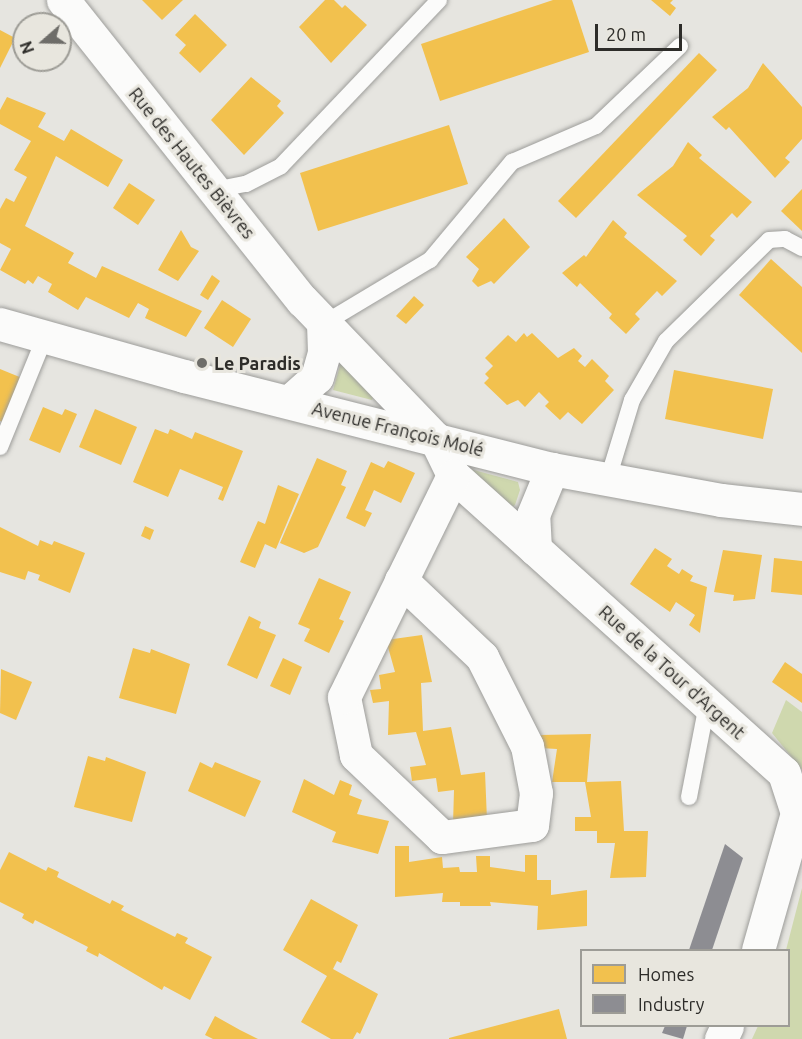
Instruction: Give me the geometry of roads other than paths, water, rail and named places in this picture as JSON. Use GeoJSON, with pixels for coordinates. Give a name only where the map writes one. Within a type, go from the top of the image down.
{"type":"FeatureCollection","features":[{"type":"Feature","properties":{"kind":"street","name":"Rue des Hautes Bièvres"},"geometry":{"type":"LineString","coordinates":[[63,0],[323,324],[435,438]]}},
{"type":"Feature","properties":{"kind":"street","name":"Avenue François Molé"},"geometry":{"type":"LineString","coordinates":[[0,324],[184,376],[552,469],[721,500],[802,509]]}},
{"type":"Feature","properties":{"kind":"street"},"geometry":{"type":"LineString","coordinates":[[290,401],[317,377],[324,352],[323,324]]}},
{"type":"Feature","properties":{"kind":"street","name":"Rue de la Tour d'Argent"},"geometry":{"type":"LineString","coordinates":[[435,438],[453,474],[784,773],[797,813],[759,949]]}},
{"type":"Feature","properties":{"kind":"street"},"geometry":{"type":"LineString","coordinates":[[535,549],[533,514],[552,469]]}},
{"type":"Feature","properties":{"kind":"street"},"geometry":{"type":"LineString","coordinates":[[401,580],[482,657],[527,746],[536,793],[532,825],[442,837],[356,755],[344,697],[401,580],[453,474]]}},
{"type":"Feature","properties":{"kind":"lane"},"geometry":{"type":"LineString","coordinates":[[214,190],[246,184],[281,166],[439,0]]}},
{"type":"Feature","properties":{"kind":"lane"},"geometry":{"type":"LineString","coordinates":[[323,324],[430,260],[512,162],[596,126],[680,46]]}},
{"type":"Feature","properties":{"kind":"lane"},"geometry":{"type":"LineString","coordinates":[[608,479],[632,400],[666,341],[769,240],[784,239],[802,248]]}},
{"type":"Feature","properties":{"kind":"lane"},"geometry":{"type":"LineString","coordinates":[[0,447],[45,337]]}},
{"type":"Feature","properties":{"kind":"lane"},"geometry":{"type":"LineString","coordinates":[[689,797],[707,704]]}},
{"type":"Feature","properties":{"kind":"place","name":"Le Paradis"},"geometry":{"type":"Point","coordinates":[202,363]}}]}
